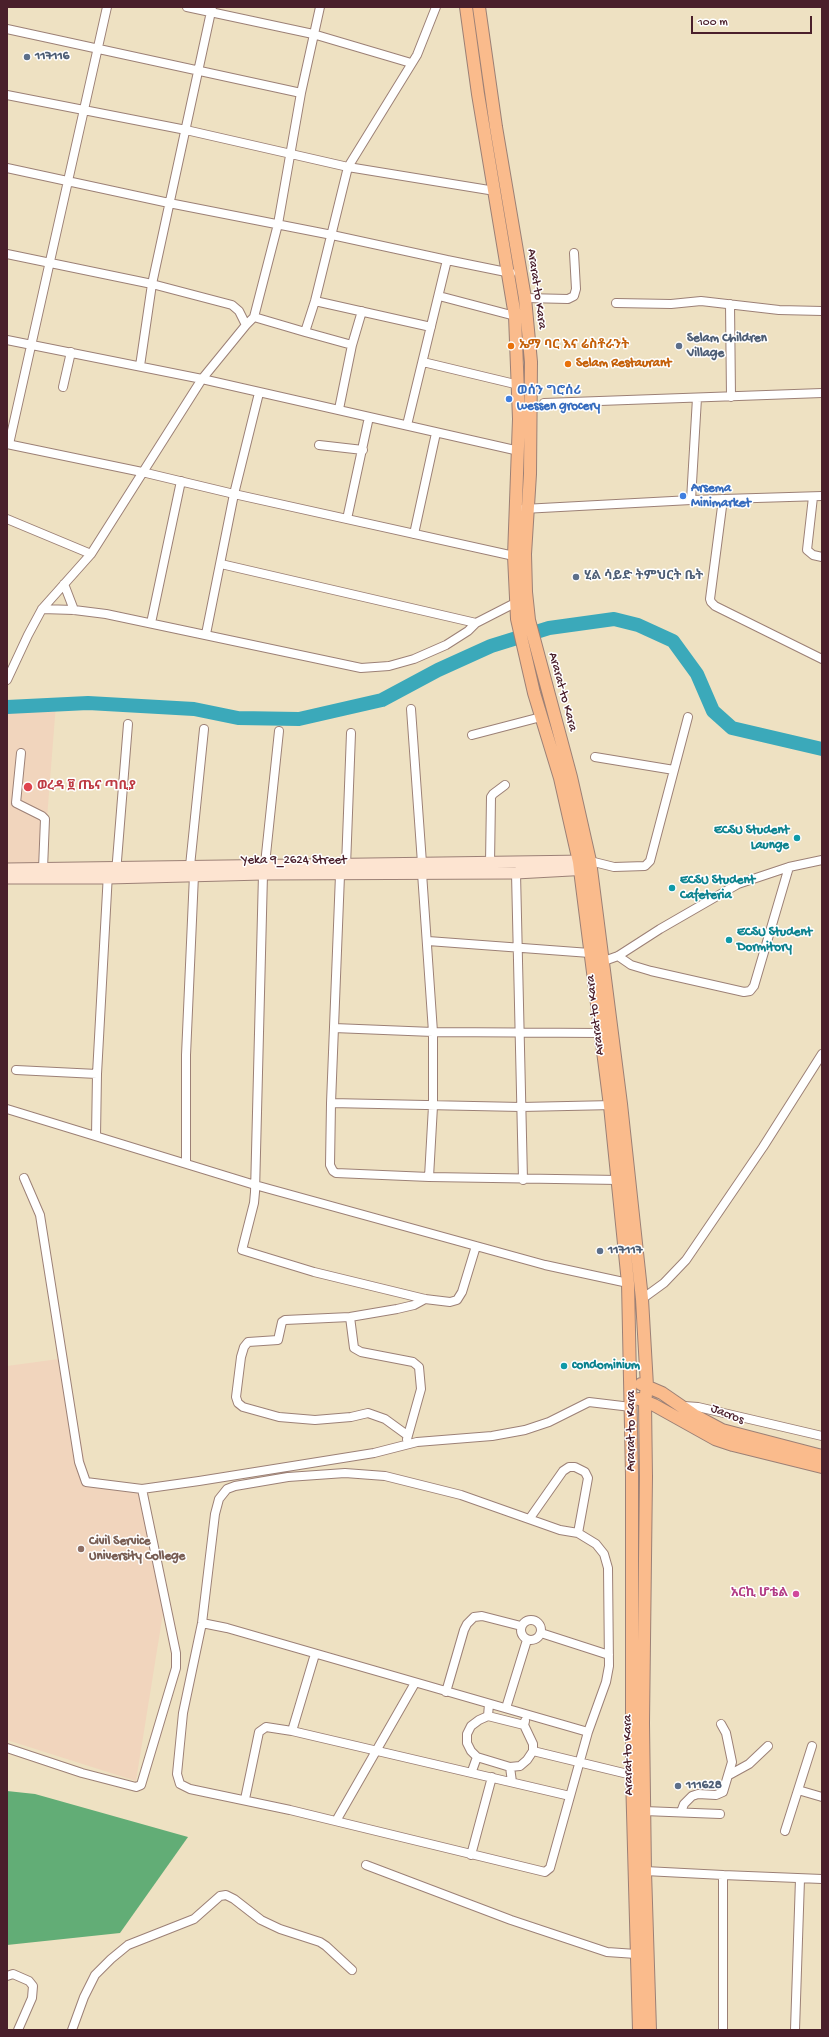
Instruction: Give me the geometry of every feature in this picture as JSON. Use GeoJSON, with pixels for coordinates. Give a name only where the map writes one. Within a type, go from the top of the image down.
{"type":"FeatureCollection","features":[{"type":"Feature","properties":{"kind":"main road","name":"Ararat to Kara"},"geometry":{"type":"LineString","coordinates":[[466,7],[478,94],[515,316],[519,385],[521,509],[519,596]]}},
{"type":"Feature","properties":{"kind":"main road","name":"Ararat to Kara"},"geometry":{"type":"LineString","coordinates":[[479,7],[491,92],[525,298],[531,369],[530,474],[521,509],[514,556],[519,596],[541,717],[565,778]]}},
{"type":"Feature","properties":{"kind":"main road"},"geometry":{"type":"LineString","coordinates":[[478,94],[491,92]]}},
{"type":"Feature","properties":{"kind":"main road","name":"Ararat to Kara"},"geometry":{"type":"LineString","coordinates":[[528,642],[565,778],[585,865],[604,961],[616,1105],[642,1299],[647,1386],[645,1402],[646,1477],[643,1658],[638,1776],[636,1954],[646,2029]]}},
{"type":"Feature","properties":{"kind":"main road","name":"Yeka 9_2624 Street"},"geometry":{"type":"LineString","coordinates":[[7,878],[112,873],[264,869],[343,870],[422,868],[490,863],[546,867],[585,865]]}},
{"type":"Feature","properties":{"kind":"main road","name":"Ararat to Kara"},"geometry":{"type":"LineString","coordinates":[[585,865],[590,953],[601,1033],[616,1105],[618,1180],[628,1283],[638,1776],[644,1811],[646,2029]]}},
{"type":"Feature","properties":{"kind":"main road","name":"Yeka 9_2624 Street"},"geometry":{"type":"LineString","coordinates":[[422,868],[516,873],[546,867]]}},
{"type":"Feature","properties":{"kind":"main road","name":"Yeka 9_2624 Street"},"geometry":{"type":"LineString","coordinates":[[7,869],[43,869],[112,873]]}},
{"type":"Feature","properties":{"kind":"main road","name":"Jacros"},"geometry":{"type":"LineString","coordinates":[[631,1380],[662,1392],[708,1424],[722,1430],[822,1456]]}},
{"type":"Feature","properties":{"kind":"main road","name":"Jacros"},"geometry":{"type":"LineString","coordinates":[[631,1402],[645,1402],[716,1439],[822,1467]]}},
{"type":"Feature","properties":{"kind":"street"},"geometry":{"type":"LineString","coordinates":[[107,7],[83,111],[51,263],[8,444],[142,472],[514,556]]}},
{"type":"Feature","properties":{"kind":"street"},"geometry":{"type":"LineString","coordinates":[[187,7],[211,10],[313,34],[411,63]]}},
{"type":"Feature","properties":{"kind":"street"},"geometry":{"type":"LineString","coordinates":[[7,680],[28,635],[42,610],[91,554],[202,379],[254,317],[278,224],[300,93],[320,7]]}},
{"type":"Feature","properties":{"kind":"street"},"geometry":{"type":"LineString","coordinates":[[304,332],[315,301],[348,167],[379,119],[424,42],[436,7]]}},
{"type":"Feature","properties":{"kind":"street"},"geometry":{"type":"LineString","coordinates":[[140,366],[152,284],[169,204],[172,198],[211,10]]}},
{"type":"Feature","properties":{"kind":"street"},"geometry":{"type":"LineString","coordinates":[[7,29],[97,50],[300,93]]}},
{"type":"Feature","properties":{"kind":"street"},"geometry":{"type":"LineString","coordinates":[[7,95],[186,130],[348,167],[495,191]]}},
{"type":"Feature","properties":{"kind":"street"},"geometry":{"type":"LineString","coordinates":[[7,168],[169,204],[278,224],[508,273],[521,274]]}},
{"type":"Feature","properties":{"kind":"street"},"geometry":{"type":"LineString","coordinates":[[525,298],[568,299],[574,296],[576,289],[574,253]]}},
{"type":"Feature","properties":{"kind":"street"},"geometry":{"type":"LineString","coordinates":[[7,254],[152,284],[232,305],[239,311],[246,325]]}},
{"type":"Feature","properties":{"kind":"street"},"geometry":{"type":"LineString","coordinates":[[408,426],[447,260]]}},
{"type":"Feature","properties":{"kind":"street"},"geometry":{"type":"LineString","coordinates":[[439,296],[515,316]]}},
{"type":"Feature","properties":{"kind":"street"},"geometry":{"type":"LineString","coordinates":[[315,301],[431,327]]}},
{"type":"Feature","properties":{"kind":"street"},"geometry":{"type":"LineString","coordinates":[[616,303],[671,304],[701,301],[779,310],[822,311]]}},
{"type":"Feature","properties":{"kind":"street"},"geometry":{"type":"LineString","coordinates":[[730,304],[731,396]]}},
{"type":"Feature","properties":{"kind":"street"},"geometry":{"type":"LineString","coordinates":[[339,409],[352,345],[362,311]]}},
{"type":"Feature","properties":{"kind":"street"},"geometry":{"type":"LineString","coordinates":[[254,317],[352,345]]}},
{"type":"Feature","properties":{"kind":"street"},"geometry":{"type":"LineString","coordinates":[[7,340],[202,379],[519,451]]}},
{"type":"Feature","properties":{"kind":"street"},"geometry":{"type":"LineString","coordinates":[[63,387],[71,352]]}},
{"type":"Feature","properties":{"kind":"street"},"geometry":{"type":"LineString","coordinates":[[423,362],[519,385]]}},
{"type":"Feature","properties":{"kind":"street"},"geometry":{"type":"LineString","coordinates":[[544,403],[822,392]]}},
{"type":"Feature","properties":{"kind":"street"},"geometry":{"type":"LineString","coordinates":[[206,634],[234,494],[259,393]]}},
{"type":"Feature","properties":{"kind":"street"},"geometry":{"type":"LineString","coordinates":[[691,500],[697,398]]}},
{"type":"Feature","properties":{"kind":"street"},"geometry":{"type":"LineString","coordinates":[[347,519],[369,417]]}},
{"type":"Feature","properties":{"kind":"street"},"geometry":{"type":"LineString","coordinates":[[414,534],[436,433]]}},
{"type":"Feature","properties":{"kind":"street"},"geometry":{"type":"LineString","coordinates":[[320,445],[363,450]]}},
{"type":"Feature","properties":{"kind":"street"},"geometry":{"type":"LineString","coordinates":[[151,623],[181,481]]}},
{"type":"Feature","properties":{"kind":"street"},"geometry":{"type":"LineString","coordinates":[[521,509],[691,500],[822,496]]}},
{"type":"Feature","properties":{"kind":"street"},"geometry":{"type":"LineString","coordinates":[[813,497],[807,550],[813,555],[822,557]]}},
{"type":"Feature","properties":{"kind":"street"},"geometry":{"type":"LineString","coordinates":[[723,499],[710,599],[711,602],[715,606],[822,658]]}},
{"type":"Feature","properties":{"kind":"street"},"geometry":{"type":"LineString","coordinates":[[7,519],[91,554]]}},
{"type":"Feature","properties":{"kind":"street"},"geometry":{"type":"LineString","coordinates":[[221,564],[476,623]]}},
{"type":"Feature","properties":{"kind":"street"},"geometry":{"type":"LineString","coordinates":[[64,584],[74,610]]}},
{"type":"Feature","properties":{"kind":"street"},"geometry":{"type":"LineString","coordinates":[[42,610],[74,610],[151,623],[368,668],[389,666],[414,659],[446,645],[468,631],[476,623],[519,596]]}},
{"type":"Feature","properties":{"kind":"street"},"geometry":{"type":"LineString","coordinates":[[411,709],[433,1032],[433,1106],[429,1177]]}},
{"type":"Feature","properties":{"kind":"street"},"geometry":{"type":"LineString","coordinates":[[472,735],[541,717]]}},
{"type":"Feature","properties":{"kind":"street"},"geometry":{"type":"LineString","coordinates":[[585,865],[614,867],[645,866],[650,861],[688,717]]}},
{"type":"Feature","properties":{"kind":"street"},"geometry":{"type":"LineString","coordinates":[[96,1136],[97,1074],[112,873],[128,724]]}},
{"type":"Feature","properties":{"kind":"street"},"geometry":{"type":"LineString","coordinates":[[186,1163],[186,1055],[192,871],[204,728]]}},
{"type":"Feature","properties":{"kind":"street"},"geometry":{"type":"LineString","coordinates":[[279,731],[264,869],[258,1134],[254,1203],[242,1248],[243,1252],[314,1272],[425,1298],[450,1302],[457,1300],[462,1292],[476,1246]]}},
{"type":"Feature","properties":{"kind":"street"},"geometry":{"type":"LineString","coordinates":[[351,733],[334,1028],[330,1165],[332,1171],[336,1173],[523,1180],[618,1180]]}},
{"type":"Feature","properties":{"kind":"street"},"geometry":{"type":"LineString","coordinates":[[21,753],[16,803],[44,817],[43,869]]}},
{"type":"Feature","properties":{"kind":"street"},"geometry":{"type":"LineString","coordinates":[[596,757],[674,770]]}},
{"type":"Feature","properties":{"kind":"street"},"geometry":{"type":"LineString","coordinates":[[490,863],[492,797],[493,794],[505,785]]}},
{"type":"Feature","properties":{"kind":"street"},"geometry":{"type":"LineString","coordinates":[[604,961],[618,956],[660,929],[738,884],[789,867],[822,860]]}},
{"type":"Feature","properties":{"kind":"street"},"geometry":{"type":"LineString","coordinates":[[618,956],[631,965],[651,971],[744,992],[750,991],[754,986],[789,867]]}},
{"type":"Feature","properties":{"kind":"street"},"geometry":{"type":"LineString","coordinates":[[516,873],[523,1180]]}},
{"type":"Feature","properties":{"kind":"street"},"geometry":{"type":"LineString","coordinates":[[428,941],[590,953]]}},
{"type":"Feature","properties":{"kind":"street"},"geometry":{"type":"LineString","coordinates":[[334,1028],[433,1032],[601,1033]]}},
{"type":"Feature","properties":{"kind":"street"},"geometry":{"type":"LineString","coordinates":[[642,1299],[664,1282],[686,1260],[763,1147],[822,1054]]}},
{"type":"Feature","properties":{"kind":"street"},"geometry":{"type":"LineString","coordinates":[[16,1070],[97,1074]]}},
{"type":"Feature","properties":{"kind":"street"},"geometry":{"type":"LineString","coordinates":[[331,1103],[521,1107],[616,1105]]}},
{"type":"Feature","properties":{"kind":"street"},"geometry":{"type":"LineString","coordinates":[[7,1109],[255,1185],[348,1209],[545,1265],[628,1283]]}},
{"type":"Feature","properties":{"kind":"street"},"geometry":{"type":"LineString","coordinates":[[24,1178],[40,1215],[79,1462],[86,1482],[142,1489],[315,1464],[374,1453],[407,1444],[492,1436],[525,1430],[548,1422],[589,1402],[631,1402]]}},
{"type":"Feature","properties":{"kind":"street"},"geometry":{"type":"LineString","coordinates":[[407,1435],[385,1419],[368,1412],[351,1417],[315,1420],[261,1414],[243,1407],[238,1403],[236,1397],[241,1357],[244,1347],[248,1342],[278,1340],[282,1322],[285,1320],[350,1317],[414,1305],[425,1298]]}},
{"type":"Feature","properties":{"kind":"street"},"geometry":{"type":"LineString","coordinates":[[350,1317],[354,1348],[361,1352],[413,1362],[419,1367],[421,1389],[407,1435],[407,1444]]}},
{"type":"Feature","properties":{"kind":"street"},"geometry":{"type":"LineString","coordinates":[[683,1406],[698,1408],[822,1436]]}},
{"type":"Feature","properties":{"kind":"street"},"geometry":{"type":"LineString","coordinates":[[530,1518],[563,1471],[569,1467],[575,1467],[585,1472],[588,1478],[578,1533]]}},
{"type":"Feature","properties":{"kind":"street"},"geometry":{"type":"LineString","coordinates":[[365,1473],[386,1476],[461,1495],[530,1518],[560,1530],[578,1533],[596,1544],[604,1554],[608,1568],[609,1656],[606,1682],[588,1732],[550,1868],[545,1872],[336,1821],[190,1789],[180,1784],[177,1774],[183,1713],[202,1623],[215,1514],[219,1499],[227,1489],[235,1486],[288,1477],[365,1473]]}},
{"type":"Feature","properties":{"kind":"street"},"geometry":{"type":"LineString","coordinates":[[7,1748],[103,1778],[136,1787],[140,1785],[173,1681],[176,1660],[176,1653],[142,1489]]}},
{"type":"Feature","properties":{"kind":"street"},"geometry":{"type":"LineString","coordinates":[[446,1692],[464,1630],[467,1624],[474,1617],[482,1616],[520,1626]]}},
{"type":"Feature","properties":{"kind":"street"},"geometry":{"type":"LineString","coordinates":[[520,1626],[529,1619],[534,1619],[539,1623],[541,1633],[538,1638],[527,1640]]}},
{"type":"Feature","properties":{"kind":"street"},"geometry":{"type":"LineString","coordinates":[[202,1623],[227,1628],[415,1684],[506,1708],[588,1732]]}},
{"type":"Feature","properties":{"kind":"street"},"geometry":{"type":"LineString","coordinates":[[520,1626],[520,1632],[527,1640]]}},
{"type":"Feature","properties":{"kind":"street"},"geometry":{"type":"LineString","coordinates":[[541,1633],[609,1656]]}},
{"type":"Feature","properties":{"kind":"street"},"geometry":{"type":"LineString","coordinates":[[506,1708],[527,1640]]}},
{"type":"Feature","properties":{"kind":"street"},"geometry":{"type":"LineString","coordinates":[[292,1731],[315,1654]]}},
{"type":"Feature","properties":{"kind":"street"},"geometry":{"type":"LineString","coordinates":[[336,1821],[415,1684]]}},
{"type":"Feature","properties":{"kind":"street"},"geometry":{"type":"LineString","coordinates":[[488,1716],[489,1704]]}},
{"type":"Feature","properties":{"kind":"street"},"geometry":{"type":"LineString","coordinates":[[524,1725],[488,1716],[471,1726],[467,1734],[467,1742],[471,1751],[477,1758],[510,1767],[520,1766],[528,1760],[533,1751],[533,1744],[524,1725],[526,1714]]}},
{"type":"Feature","properties":{"kind":"street"},"geometry":{"type":"LineString","coordinates":[[681,1812],[684,1804],[692,1796],[698,1794],[716,1795],[723,1792],[732,1762],[726,1733],[722,1724]]}},
{"type":"Feature","properties":{"kind":"street"},"geometry":{"type":"LineString","coordinates":[[245,1800],[259,1732],[266,1728],[292,1731],[377,1749],[570,1796]]}},
{"type":"Feature","properties":{"kind":"street"},"geometry":{"type":"LineString","coordinates":[[728,1775],[749,1764],[768,1746]]}},
{"type":"Feature","properties":{"kind":"street"},"geometry":{"type":"LineString","coordinates":[[785,1831],[812,1746]]}},
{"type":"Feature","properties":{"kind":"street"},"geometry":{"type":"LineString","coordinates":[[533,1751],[579,1764],[638,1776]]}},
{"type":"Feature","properties":{"kind":"street"},"geometry":{"type":"LineString","coordinates":[[472,1771],[477,1758]]}},
{"type":"Feature","properties":{"kind":"street"},"geometry":{"type":"LineString","coordinates":[[510,1767],[512,1782]]}},
{"type":"Feature","properties":{"kind":"street"},"geometry":{"type":"LineString","coordinates":[[471,1855],[492,1777]]}},
{"type":"Feature","properties":{"kind":"street"},"geometry":{"type":"LineString","coordinates":[[798,1790],[822,1797]]}},
{"type":"Feature","properties":{"kind":"street"},"geometry":{"type":"LineString","coordinates":[[644,1811],[720,1814]]}},
{"type":"Feature","properties":{"kind":"street"},"geometry":{"type":"LineString","coordinates":[[366,1865],[511,1920],[618,1954],[636,1954]]}},
{"type":"Feature","properties":{"kind":"street"},"geometry":{"type":"LineString","coordinates":[[645,1871],[822,1879]]}},
{"type":"Feature","properties":{"kind":"street"},"geometry":{"type":"LineString","coordinates":[[723,1875],[723,2030]]}},
{"type":"Feature","properties":{"kind":"street"},"geometry":{"type":"LineString","coordinates":[[795,2030],[800,1879]]}},
{"type":"Feature","properties":{"kind":"street"},"geometry":{"type":"LineString","coordinates":[[72,2030],[84,1997],[95,1975],[111,1959],[128,1945],[194,1919],[220,1896],[226,1895],[234,1899],[262,1920],[280,1929],[320,1942],[352,1970]]}},
{"type":"Feature","properties":{"kind":"street"},"geometry":{"type":"LineString","coordinates":[[7,1976],[14,1974],[29,1981],[33,1986],[32,1998],[18,2030]]}},
{"type":"Feature","properties":{"kind":"shaded area","name":"ወረዳ ፱ ጤና ጣቢያ"},"geometry":{"type":"Polygon","coordinates":[[[56,704],[43,869],[7,869],[7,705],[56,704]]]}},
{"type":"Feature","properties":{"kind":"shaded area","name":"Civil Service University College"},"geometry":{"type":"Polygon","coordinates":[[[66,1358],[88,1480],[147,1485],[163,1613],[136,1781],[7,1740],[7,1366],[66,1358]]]}},
{"type":"Feature","properties":{"kind":"green space"},"geometry":{"type":"Polygon","coordinates":[[[7,1791],[35,1794],[188,1837],[120,1933],[7,1945],[7,1791]]]}},
{"type":"Feature","properties":{"kind":"waterway"},"geometry":{"type":"LineString","coordinates":[[7,707],[88,703],[194,709],[238,718],[299,719],[382,700],[438,670],[491,646],[549,628],[614,619],[638,625],[673,641],[697,674],[713,711],[732,728],[822,749]]}},
{"type":"Feature","properties":{"kind":"place","name":"117116"},"geometry":{"type":"Point","coordinates":[27,57]}},
{"type":"Feature","properties":{"kind":"place","name":"ኤማ ባር እና ሬስቶራንት"},"geometry":{"type":"Point","coordinates":[511,346]}},
{"type":"Feature","properties":{"kind":"place","name":"Selam Children Village"},"geometry":{"type":"Point","coordinates":[679,346]}},
{"type":"Feature","properties":{"kind":"place","name":"Selam Restaurant"},"geometry":{"type":"Point","coordinates":[568,364]}},
{"type":"Feature","properties":{"kind":"place","name":"ወሰን ግሮሰሪ wessen grocery"},"geometry":{"type":"Point","coordinates":[509,399]}},
{"type":"Feature","properties":{"kind":"place","name":"Arsema Minimarket"},"geometry":{"type":"Point","coordinates":[683,496]}},
{"type":"Feature","properties":{"kind":"place","name":"ሂል ሳይድ ትምህርት ቤት"},"geometry":{"type":"Point","coordinates":[576,577]}},
{"type":"Feature","properties":{"kind":"place","name":"ወረዳ ፱ ጤና ጣቢያ"},"geometry":{"type":"Point","coordinates":[28,787]}},
{"type":"Feature","properties":{"kind":"place","name":"ECSU Student Launge"},"geometry":{"type":"Point","coordinates":[797,838]}},
{"type":"Feature","properties":{"kind":"place","name":"ECSU Student Cafeteria"},"geometry":{"type":"Point","coordinates":[672,888]}},
{"type":"Feature","properties":{"kind":"place","name":"ECSU Student Dormitory"},"geometry":{"type":"Point","coordinates":[729,940]}},
{"type":"Feature","properties":{"kind":"place","name":"117117"},"geometry":{"type":"Point","coordinates":[600,1251]}},
{"type":"Feature","properties":{"kind":"place","name":"condominium"},"geometry":{"type":"Point","coordinates":[564,1366]}},
{"type":"Feature","properties":{"kind":"place","name":"Civil Service University College"},"geometry":{"type":"Point","coordinates":[81,1549]}},
{"type":"Feature","properties":{"kind":"place","name":"አርኪ ሆቴል"},"geometry":{"type":"Point","coordinates":[796,1594]}},
{"type":"Feature","properties":{"kind":"place","name":"111628"},"geometry":{"type":"Point","coordinates":[678,1786]}}]}
